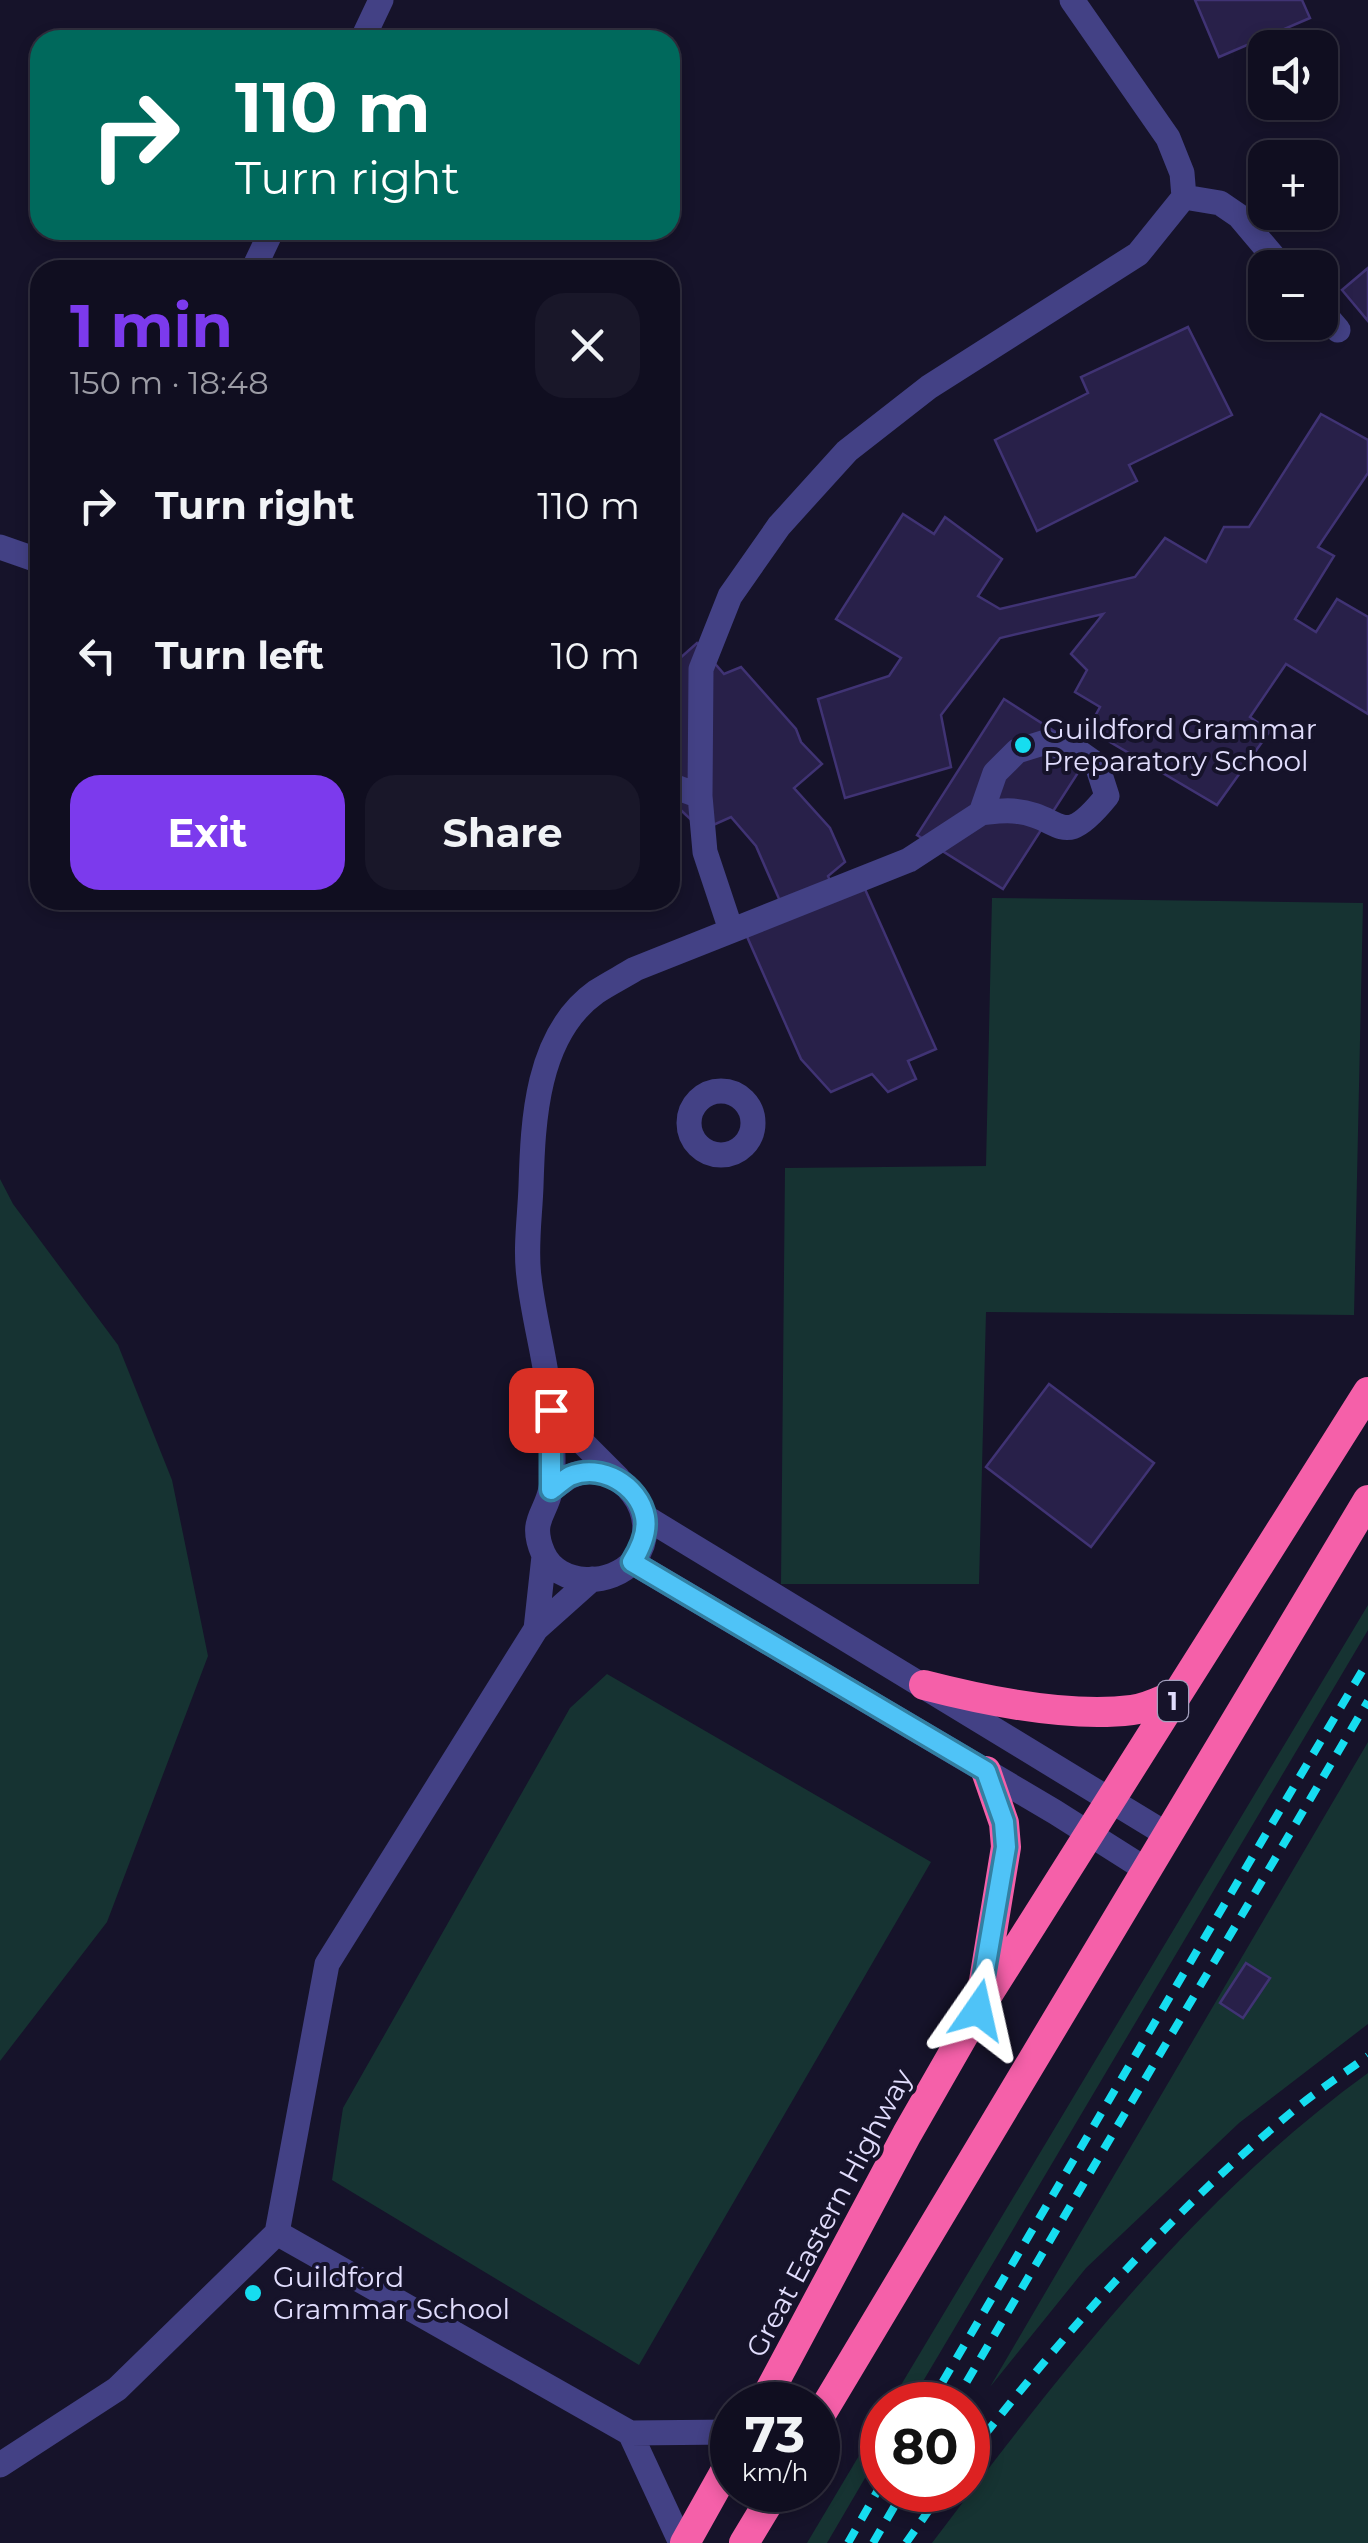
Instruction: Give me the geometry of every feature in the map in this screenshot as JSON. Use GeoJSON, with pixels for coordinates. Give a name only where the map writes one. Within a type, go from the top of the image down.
{"type":"FeatureCollection","features":[{"type":"Feature","properties":{"kind":"highway","name":"Great Eastern Highway"},"geometry":{"type":"LineString","coordinates":[[774,2382],[978,2010],[1368,1392]]}},
{"type":"Feature","properties":{"kind":"highway","name":"1"},"geometry":{"type":"LineString","coordinates":[[840,2383],[1368,1500]]}},
{"type":"Feature","properties":{"kind":"highway"},"geometry":{"type":"LineString","coordinates":[[924,1685],[993,1702],[1087,1710],[1132,1710],[1176,1694]]}},
{"type":"Feature","properties":{"kind":"highway"},"geometry":{"type":"LineString","coordinates":[[978,2010],[1006,1847],[1004,1822],[986,1771]]}},
{"type":"Feature","properties":{"kind":"highway"},"geometry":{"type":"LineString","coordinates":[[683,2543],[710,2497]]}},
{"type":"Feature","properties":{"kind":"highway"},"geometry":{"type":"LineString","coordinates":[[744,2543],[763,2512]]}},
{"type":"Feature","properties":{"kind":"lane"},"geometry":{"type":"LineString","coordinates":[[367,30],[381,0]]}},
{"type":"Feature","properties":{"kind":"lane"},"geometry":{"type":"LineString","coordinates":[[731,930],[706,852],[700,796],[702,669],[730,596],[779,526],[848,451],[929,387],[1138,254],[1184,197],[1182,173],[1168,138],[1072,0]]}},
{"type":"Feature","properties":{"kind":"lane"},"geometry":{"type":"LineString","coordinates":[[1184,197],[1220,203],[1239,216],[1268,250]]}},
{"type":"Feature","properties":{"kind":"lane"},"geometry":{"type":"LineString","coordinates":[[0,547],[30,558]]}},
{"type":"Feature","properties":{"kind":"lane"},"geometry":{"type":"LineString","coordinates":[[551,1490],[551,1410],[528,1274],[532,1125],[545,1067],[567,1022],[593,994],[636,969],[910,860],[981,812],[1015,810],[1064,828],[1086,822],[1107,796],[1097,765],[1080,752],[1046,742],[1017,751],[995,773],[981,812]]}},
{"type":"Feature","properties":{"kind":"lane"},"geometry":{"type":"LineString","coordinates":[[680,789],[700,796]]}},
{"type":"Feature","properties":{"kind":"lane"},"geometry":{"type":"LineString","coordinates":[[544,1556],[561,1572],[582,1580],[607,1578],[632,1562],[643,1543],[645,1517],[635,1493],[551,1410]]}},
{"type":"Feature","properties":{"kind":"lane"},"geometry":{"type":"LineString","coordinates":[[536,1629],[544,1556],[538,1514],[551,1490],[572,1475],[595,1472],[618,1479]]}},
{"type":"Feature","properties":{"kind":"lane"},"geometry":{"type":"LineString","coordinates":[[645,1517],[1166,1834]]}},
{"type":"Feature","properties":{"kind":"lane"},"geometry":{"type":"LineString","coordinates":[[632,1562],[1145,1869]]}},
{"type":"Feature","properties":{"kind":"lane"},"geometry":{"type":"LineString","coordinates":[[0,2465],[117,2389],[277,2234],[326,1964],[536,1629],[592,1579]]}},
{"type":"Feature","properties":{"kind":"lane"},"geometry":{"type":"LineString","coordinates":[[277,2234],[630,2432],[710,2432]]}},
{"type":"Feature","properties":{"kind":"lane"},"geometry":{"type":"LineString","coordinates":[[630,2432],[683,2543]]}},
{"type":"Feature","properties":{"kind":"green space"},"geometry":{"type":"Polygon","coordinates":[[[992,898],[1363,903],[1354,1315],[986,1312],[979,1584],[781,1584],[785,1168],[986,1166],[992,898]]]}},
{"type":"Feature","properties":{"kind":"green space"},"geometry":{"type":"Polygon","coordinates":[[[0,1179],[13,1204],[118,1345],[172,1480],[208,1656],[107,1922],[0,2061],[0,1179]]]}},
{"type":"Feature","properties":{"kind":"green space"},"geometry":{"type":"Polygon","coordinates":[[[1368,1605],[1368,1630],[923,2382],[903,2382],[1368,1605]]]}},
{"type":"Feature","properties":{"kind":"green space"},"geometry":{"type":"Polygon","coordinates":[[[607,1674],[931,1862],[639,2365],[332,2180],[343,2108],[570,1708],[607,1674]]]}},
{"type":"Feature","properties":{"kind":"green space"},"geometry":{"type":"Polygon","coordinates":[[[1368,1742],[1368,2024],[1239,2123],[1086,2268],[990,2387],[1368,1742]]]}},
{"type":"Feature","properties":{"kind":"green space"},"geometry":{"type":"Polygon","coordinates":[[[1368,2073],[1368,2543],[932,2543],[956,2512],[990,2512],[990,2468],[1080,2353],[1187,2232],[1305,2122],[1368,2073]]]}},
{"type":"Feature","properties":{"kind":"green space"},"geometry":{"type":"Polygon","coordinates":[[[860,2454],[860,2487],[827,2543],[807,2543],[825,2512],[840,2512],[840,2488],[860,2454]]]}},
{"type":"Feature","properties":{"kind":"building"},"geometry":{"type":"Polygon","coordinates":[[[1195,0],[1302,0],[1310,18],[1282,30],[1248,30],[1248,45],[1219,57],[1195,0]]]}},
{"type":"Feature","properties":{"kind":"building"},"geometry":{"type":"Polygon","coordinates":[[[1368,268],[1368,321],[1342,290],[1368,268]]]}},
{"type":"Feature","properties":{"kind":"building"},"geometry":{"type":"Polygon","coordinates":[[[1188,327],[1232,415],[1129,465],[1137,481],[1037,531],[995,440],[1088,393],[1081,377],[1188,327]]]}},
{"type":"Feature","properties":{"kind":"building"},"geometry":{"type":"Polygon","coordinates":[[[1321,414],[1368,440],[1368,473],[1318,547],[1334,556],[1295,619],[1316,632],[1337,599],[1368,617],[1368,714],[1286,664],[1250,717],[1270,731],[1217,805],[1088,729],[1100,707],[1075,692],[1087,670],[1071,654],[1103,614],[1000,638],[941,715],[951,767],[845,798],[818,699],[889,676],[901,658],[836,619],[903,514],[934,534],[945,517],[1002,559],[978,596],[1000,609],[1135,577],[1165,538],[1206,562],[1224,527],[1249,527],[1321,414]]]}},
{"type":"Feature","properties":{"kind":"building"},"geometry":{"type":"Polygon","coordinates":[[[697,643],[724,674],[741,667],[822,764],[794,788],[830,828],[845,862],[828,876],[838,899],[864,887],[936,1049],[908,1061],[916,1079],[888,1092],[872,1074],[831,1092],[801,1059],[745,932],[780,901],[756,846],[731,817],[702,830],[680,809],[680,658],[697,643]]]}},
{"type":"Feature","properties":{"kind":"building"},"geometry":{"type":"Polygon","coordinates":[[[1004,699],[1090,754],[1003,889],[917,835],[1004,699]]]}},
{"type":"Feature","properties":{"kind":"building"},"geometry":{"type":"Polygon","coordinates":[[[1049,1384],[1154,1463],[1091,1547],[986,1467],[1049,1384]]]}},
{"type":"Feature","properties":{"kind":"building"},"geometry":{"type":"Polygon","coordinates":[[[1246,1963],[1270,1978],[1243,2018],[1220,2003],[1246,1963]]]}},
{"type":"Feature","properties":{"kind":"railway"},"geometry":{"type":"LineString","coordinates":[[943,2382],[1368,1661]]}},
{"type":"Feature","properties":{"kind":"railway"},"geometry":{"type":"LineString","coordinates":[[967,2382],[1368,1701]]}},
{"type":"Feature","properties":{"kind":"railway"},"geometry":{"type":"LineString","coordinates":[[990,2429],[1082,2318],[1163,2231],[1294,2110],[1368,2056]]}},
{"type":"Feature","properties":{"kind":"railway"},"geometry":{"type":"LineString","coordinates":[[848,2543],[866,2512]]}},
{"type":"Feature","properties":{"kind":"railway"},"geometry":{"type":"LineString","coordinates":[[873,2543],[891,2512]]}},
{"type":"Feature","properties":{"kind":"railway"},"geometry":{"type":"LineString","coordinates":[[906,2543],[928,2512]]}},
{"type":"Feature","properties":{"kind":"place","name":"Guildford Grammar Preparatory School"},"geometry":{"type":"Point","coordinates":[1023,745]}},
{"type":"Feature","properties":{"kind":"place","name":"Guildford Grammar School"},"geometry":{"type":"Point","coordinates":[253,2293]}},
{"type":"Feature","properties":{"kind":"route"},"geometry":{"type":"LineString","coordinates":[[551,1410],[551,1490],[572,1475],[595,1472],[618,1479],[635,1493],[645,1517],[643,1543],[632,1562],[986,1771],[1004,1822],[1006,1847],[978,2010]]}}]}
